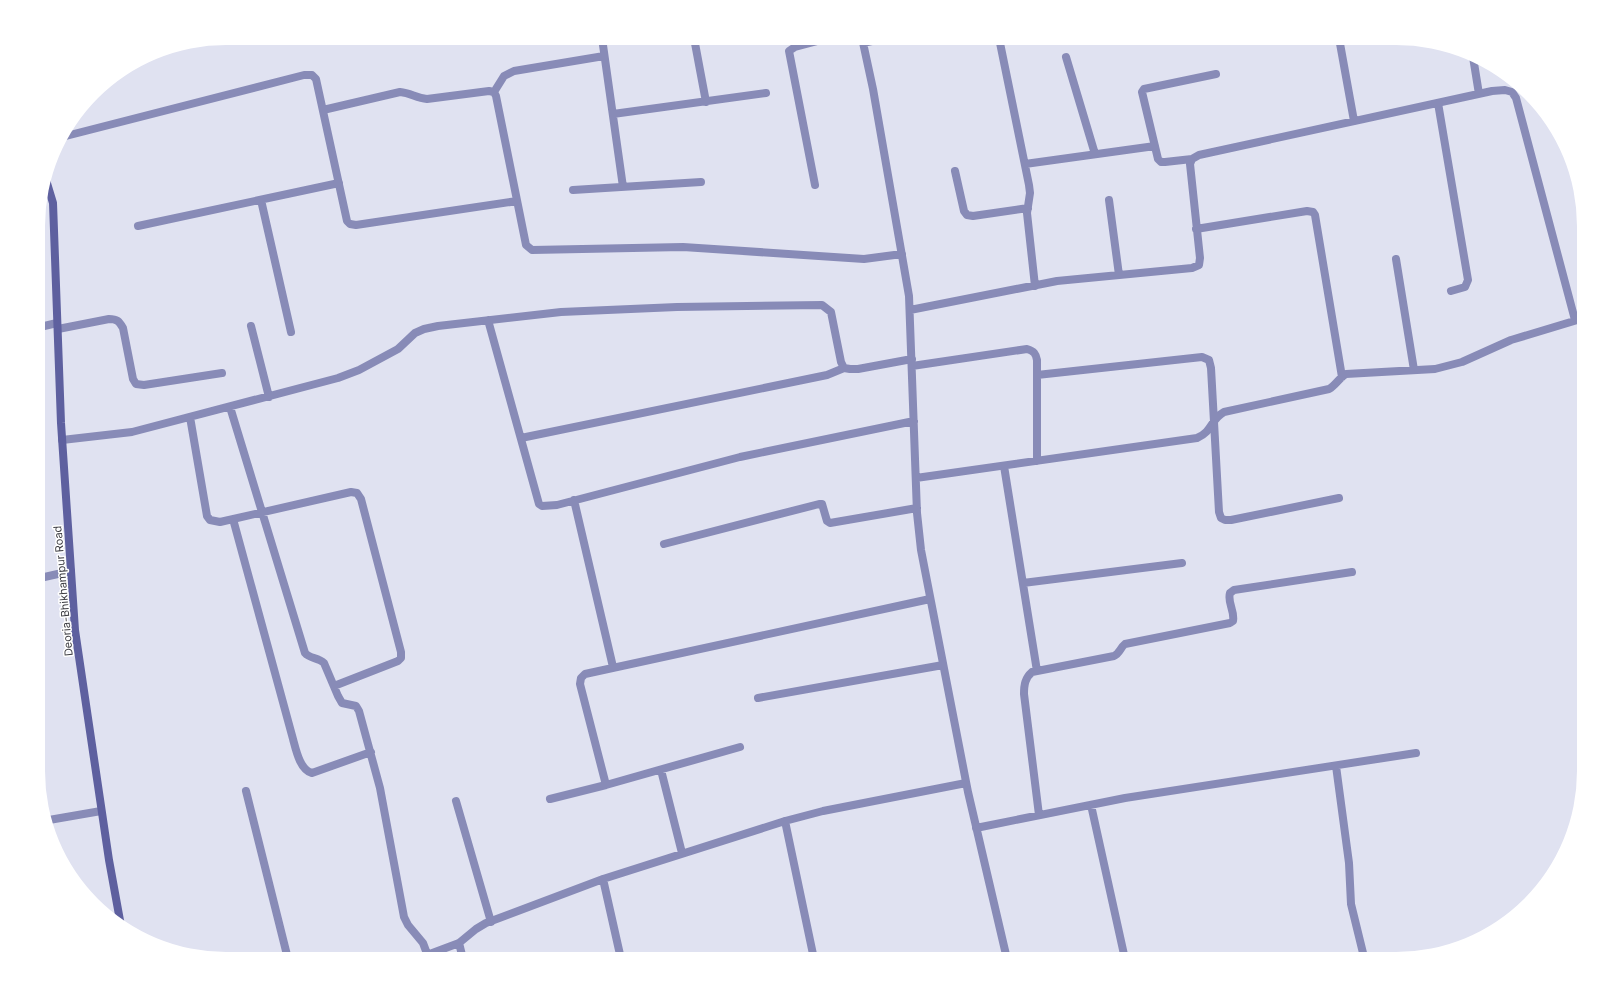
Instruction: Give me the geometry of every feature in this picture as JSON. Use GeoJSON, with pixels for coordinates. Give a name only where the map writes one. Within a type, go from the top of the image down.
{"type":"FeatureCollection","features":[{"type":"Feature","properties":{"kind":"main road","name":"Deoria-Bhikhampur Road"},"geometry":{"type":"LineString","coordinates":[[49,188],[54,203],[62,440],[75,630],[101,811],[119,917]]}},
{"type":"Feature","properties":{"kind":"street"},"geometry":{"type":"LineString","coordinates":[[603,45],[623,187]]}},
{"type":"Feature","properties":{"kind":"street"},"geometry":{"type":"LineString","coordinates":[[695,45],[706,102]]}},
{"type":"Feature","properties":{"kind":"street"},"geometry":{"type":"LineString","coordinates":[[803,45],[795,47],[789,52],[815,185]]}},
{"type":"Feature","properties":{"kind":"street"},"geometry":{"type":"LineString","coordinates":[[863,45],[873,90],[902,254],[910,310],[917,508],[921,550],[966,783],[1005,952]]}},
{"type":"Feature","properties":{"kind":"street"},"geometry":{"type":"LineString","coordinates":[[1000,45],[1030,193],[1028,222],[1035,286]]}},
{"type":"Feature","properties":{"kind":"street"},"geometry":{"type":"LineString","coordinates":[[1340,45],[1354,121]]}},
{"type":"Feature","properties":{"kind":"street"},"geometry":{"type":"LineString","coordinates":[[494,92],[504,76],[514,71],[604,56]]}},
{"type":"Feature","properties":{"kind":"street"},"geometry":{"type":"LineString","coordinates":[[1066,56],[1095,154]]}},
{"type":"Feature","properties":{"kind":"street"},"geometry":{"type":"LineString","coordinates":[[1474,63],[1479,94]]}},
{"type":"Feature","properties":{"kind":"street"},"geometry":{"type":"LineString","coordinates":[[1216,74],[1144,89],[1142,92],[1160,162],[1192,159],[1199,155],[1479,94],[1505,90],[1512,92],[1516,98],[1577,309]]}},
{"type":"Feature","properties":{"kind":"street"},"geometry":{"type":"LineString","coordinates":[[70,135],[304,75],[312,76],[316,79],[347,221],[350,224],[356,225],[516,201]]}},
{"type":"Feature","properties":{"kind":"street"},"geometry":{"type":"LineString","coordinates":[[323,110],[400,92],[409,93],[417,98],[427,99],[489,91],[494,92]]}},
{"type":"Feature","properties":{"kind":"street"},"geometry":{"type":"LineString","coordinates":[[494,92],[526,245],[532,250],[683,247],[864,259],[902,254]]}},
{"type":"Feature","properties":{"kind":"street"},"geometry":{"type":"LineString","coordinates":[[613,114],[766,93]]}},
{"type":"Feature","properties":{"kind":"street"},"geometry":{"type":"LineString","coordinates":[[1438,103],[1468,280],[1465,287],[1451,291]]}},
{"type":"Feature","properties":{"kind":"street"},"geometry":{"type":"LineString","coordinates":[[1025,164],[1155,146]]}},
{"type":"Feature","properties":{"kind":"street"},"geometry":{"type":"LineString","coordinates":[[910,310],[1057,282],[1192,268],[1199,265],[1200,258],[1190,164],[1192,159]]}},
{"type":"Feature","properties":{"kind":"street"},"geometry":{"type":"LineString","coordinates":[[955,171],[964,211],[967,216],[1028,208]]}},
{"type":"Feature","properties":{"kind":"street"},"geometry":{"type":"LineString","coordinates":[[573,190],[701,182]]}},
{"type":"Feature","properties":{"kind":"street"},"geometry":{"type":"LineString","coordinates":[[138,226],[339,183]]}},
{"type":"Feature","properties":{"kind":"street"},"geometry":{"type":"LineString","coordinates":[[262,200],[291,332]]}},
{"type":"Feature","properties":{"kind":"street"},"geometry":{"type":"LineString","coordinates":[[1109,200],[1119,275]]}},
{"type":"Feature","properties":{"kind":"street"},"geometry":{"type":"LineString","coordinates":[[1196,229],[1307,211],[1312,212],[1315,216],[1342,377]]}},
{"type":"Feature","properties":{"kind":"street"},"geometry":{"type":"LineString","coordinates":[[1396,259],[1414,370]]}},
{"type":"Feature","properties":{"kind":"street"},"geometry":{"type":"LineString","coordinates":[[62,440],[132,432],[324,382],[359,370],[398,349],[415,333],[424,329],[438,326],[561,312],[677,306],[822,305],[831,312],[841,362],[844,368]]}},
{"type":"Feature","properties":{"kind":"street"},"geometry":{"type":"LineString","coordinates":[[45,327],[115,319],[124,328],[133,379],[136,384],[144,385],[222,373]]}},
{"type":"Feature","properties":{"kind":"street"},"geometry":{"type":"LineString","coordinates":[[488,320],[539,504],[542,506],[548,507],[740,457],[914,421]]}},
{"type":"Feature","properties":{"kind":"street"},"geometry":{"type":"LineString","coordinates":[[916,478],[1197,438],[1204,435],[1209,430],[1214,420],[1224,412],[1329,389],[1334,387],[1342,377],[1354,373],[1447,367],[1511,340],[1577,320]]}},
{"type":"Feature","properties":{"kind":"street"},"geometry":{"type":"LineString","coordinates":[[251,326],[269,397]]}},
{"type":"Feature","properties":{"kind":"street"},"geometry":{"type":"LineString","coordinates":[[521,438],[827,375],[844,368],[850,369],[1028,349],[1032,350],[1036,354],[1037,461]]}},
{"type":"Feature","properties":{"kind":"street"},"geometry":{"type":"LineString","coordinates":[[1037,374],[1202,357],[1209,360],[1211,368],[1219,512],[1221,518],[1231,520],[1339,498]]}},
{"type":"Feature","properties":{"kind":"street"},"geometry":{"type":"LineString","coordinates":[[230,407],[305,653],[307,656],[320,659],[324,663],[342,703],[356,706],[359,711],[380,788],[404,918],[408,926],[423,943],[426,952]]}},
{"type":"Feature","properties":{"kind":"street"},"geometry":{"type":"LineString","coordinates":[[190,417],[207,516],[214,522],[351,492],[357,493],[361,499],[401,652],[401,658],[334,686]]}},
{"type":"Feature","properties":{"kind":"street"},"geometry":{"type":"LineString","coordinates":[[1004,466],[1037,671]]}},
{"type":"Feature","properties":{"kind":"street"},"geometry":{"type":"LineString","coordinates":[[574,500],[613,667]]}},
{"type":"Feature","properties":{"kind":"street"},"geometry":{"type":"LineString","coordinates":[[664,544],[819,504],[822,504],[827,521],[830,523],[917,508]]}},
{"type":"Feature","properties":{"kind":"street"},"geometry":{"type":"LineString","coordinates":[[232,519],[293,739],[303,767],[307,772],[312,773],[371,752]]}},
{"type":"Feature","properties":{"kind":"street"},"geometry":{"type":"LineString","coordinates":[[1023,583],[1182,563]]}},
{"type":"Feature","properties":{"kind":"street"},"geometry":{"type":"LineString","coordinates":[[45,577],[71,571]]}},
{"type":"Feature","properties":{"kind":"street"},"geometry":{"type":"LineString","coordinates":[[1039,815],[1024,694],[1024,686],[1027,676],[1032,672],[1114,656],[1118,654],[1125,644],[1230,623],[1233,621],[1234,617],[1229,596],[1230,592],[1234,590],[1352,572]]}},
{"type":"Feature","properties":{"kind":"street"},"geometry":{"type":"LineString","coordinates":[[606,785],[580,684],[581,678],[585,674],[930,599]]}},
{"type":"Feature","properties":{"kind":"street"},"geometry":{"type":"LineString","coordinates":[[758,698],[943,665]]}},
{"type":"Feature","properties":{"kind":"street"},"geometry":{"type":"LineString","coordinates":[[550,800],[740,747]]}},
{"type":"Feature","properties":{"kind":"street"},"geometry":{"type":"LineString","coordinates":[[976,828],[1133,797],[1416,753]]}},
{"type":"Feature","properties":{"kind":"street"},"geometry":{"type":"LineString","coordinates":[[1336,766],[1349,863],[1351,904],[1363,952]]}},
{"type":"Feature","properties":{"kind":"street"},"geometry":{"type":"LineString","coordinates":[[661,770],[682,853]]}},
{"type":"Feature","properties":{"kind":"street"},"geometry":{"type":"LineString","coordinates":[[439,952],[459,943],[476,929],[491,922],[603,879],[682,853],[785,821],[823,811],[966,783]]}},
{"type":"Feature","properties":{"kind":"street"},"geometry":{"type":"LineString","coordinates":[[246,791],[286,952]]}},
{"type":"Feature","properties":{"kind":"street"},"geometry":{"type":"LineString","coordinates":[[456,801],[491,922]]}},
{"type":"Feature","properties":{"kind":"street"},"geometry":{"type":"LineString","coordinates":[[1091,805],[1123,952]]}},
{"type":"Feature","properties":{"kind":"street"},"geometry":{"type":"LineString","coordinates":[[52,820],[101,811]]}},
{"type":"Feature","properties":{"kind":"street"},"geometry":{"type":"LineString","coordinates":[[785,821],[813,952]]}},
{"type":"Feature","properties":{"kind":"street"},"geometry":{"type":"LineString","coordinates":[[603,879],[620,952]]}},
{"type":"Feature","properties":{"kind":"street"},"geometry":{"type":"LineString","coordinates":[[459,943],[461,952]]}}]}
